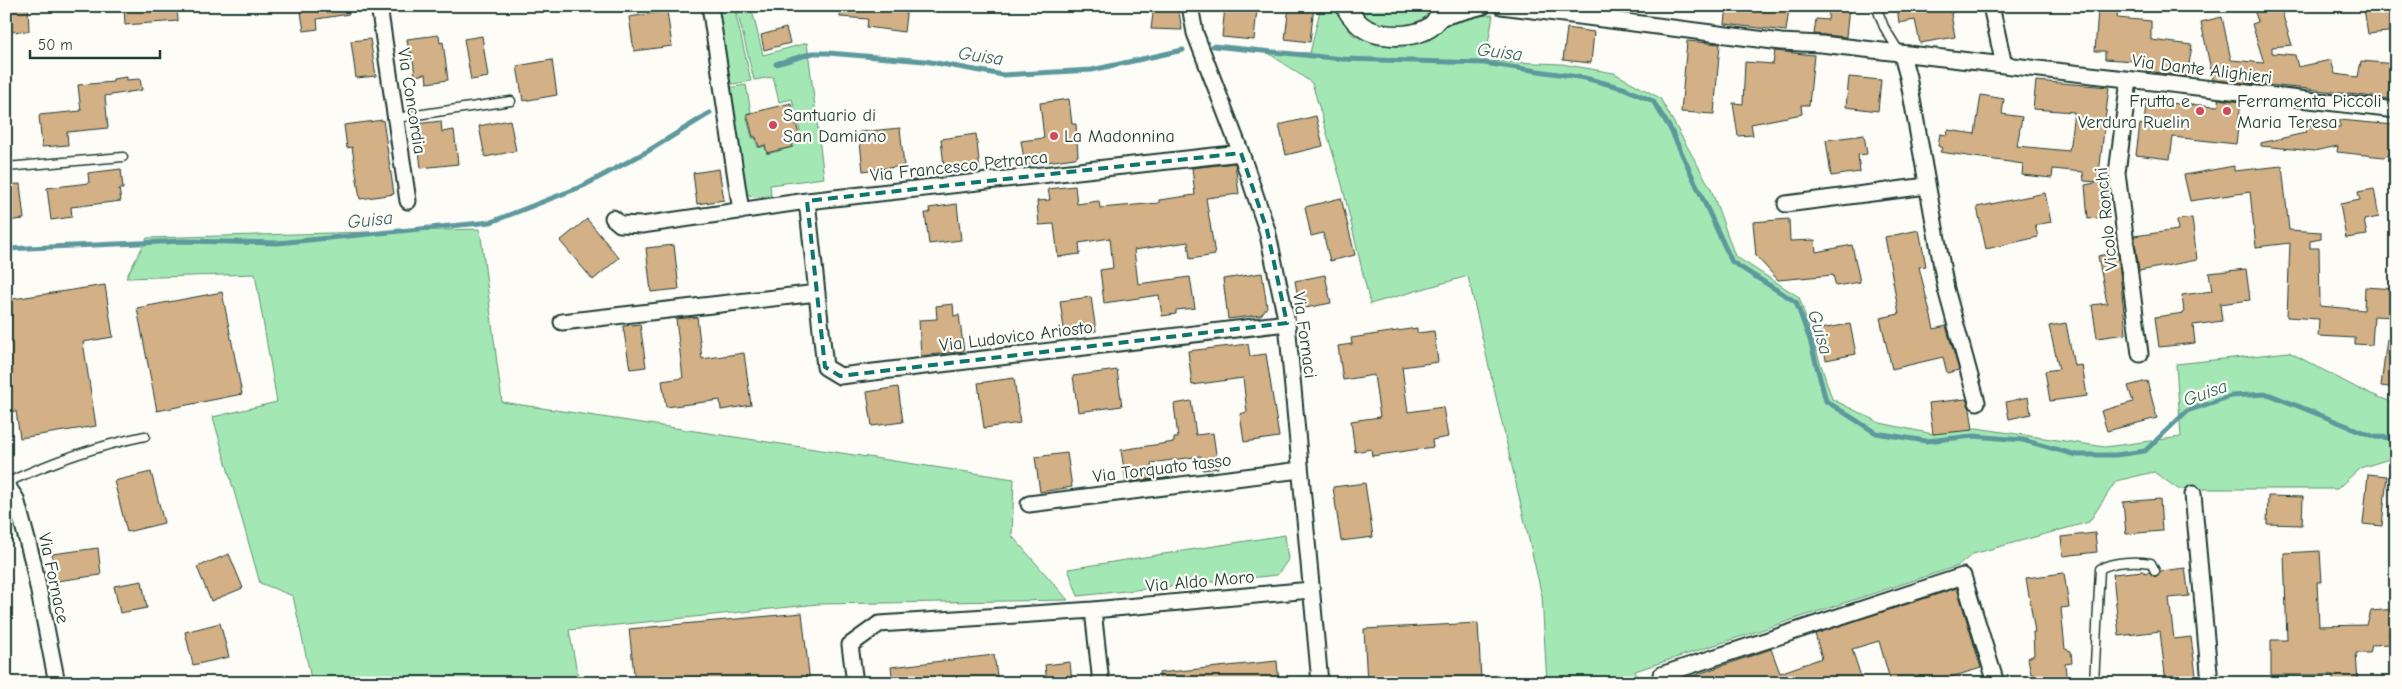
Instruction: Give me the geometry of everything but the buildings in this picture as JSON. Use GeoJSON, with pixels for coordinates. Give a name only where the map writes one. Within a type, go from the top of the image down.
{"type":"FeatureCollection","features":[{"type":"Feature","properties":{"kind":"street","name":"Via Concordia"},"geometry":{"type":"LineString","coordinates":[[379,6],[408,201]]}},
{"type":"Feature","properties":{"kind":"street"},"geometry":{"type":"LineString","coordinates":[[710,6],[741,211]]}},
{"type":"Feature","properties":{"kind":"street","name":"Via Fornaci"},"geometry":{"type":"LineString","coordinates":[[1190,6],[1195,33],[1241,153],[1267,230],[1288,323],[1320,683]]}},
{"type":"Feature","properties":{"kind":"street"},"geometry":{"type":"LineString","coordinates":[[1346,6],[1350,15],[1365,29],[1378,34],[1394,36],[1420,31],[1431,26],[1439,12],[1483,6]]}},
{"type":"Feature","properties":{"kind":"street","name":"Via Dante Alighieri"},"geometry":{"type":"LineString","coordinates":[[1501,6],[1902,55],[2396,110]]}},
{"type":"Feature","properties":{"kind":"street"},"geometry":{"type":"LineString","coordinates":[[1991,6],[2004,65]]}},
{"type":"Feature","properties":{"kind":"street"},"geometry":{"type":"LineString","coordinates":[[1902,55],[1908,77],[1946,289],[1977,402]]}},
{"type":"Feature","properties":{"kind":"street","name":"Vicolo Ronchi"},"geometry":{"type":"LineString","coordinates":[[2129,80],[2117,173],[2140,354]]}},
{"type":"Feature","properties":{"kind":"street","name":"Via Francesco Petrarca"},"geometry":{"type":"LineString","coordinates":[[613,218],[620,224],[642,225],[807,201],[1241,153]]}},
{"type":"Feature","properties":{"kind":"street"},"geometry":{"type":"LineString","coordinates":[[1786,204],[1927,186]]}},
{"type":"Feature","properties":{"kind":"street","name":"Via Ludovico Ariosto"},"geometry":{"type":"LineString","coordinates":[[807,201],[825,367],[840,376],[1288,323]]}},
{"type":"Feature","properties":{"kind":"street"},"geometry":{"type":"LineString","coordinates":[[562,322],[816,293]]}},
{"type":"Feature","properties":{"kind":"street","name":"Via Torquato tasso"},"geometry":{"type":"LineString","coordinates":[[1029,504],[1300,470]]}},
{"type":"Feature","properties":{"kind":"street","name":"Via Fornace"},"geometry":{"type":"LineString","coordinates":[[6,483],[16,499],[33,562],[57,683]]}},
{"type":"Feature","properties":{"kind":"street"},"geometry":{"type":"LineString","coordinates":[[2193,494],[2210,683]]}},
{"type":"Feature","properties":{"kind":"street"},"geometry":{"type":"LineString","coordinates":[[1663,683],[1661,676],[1963,576],[1996,683]]}},
{"type":"Feature","properties":{"kind":"street","name":"Via Aldo Moro"},"geometry":{"type":"LineString","coordinates":[[855,683],[850,645],[879,624],[1093,610],[1311,590]]}},
{"type":"Feature","properties":{"kind":"street"},"geometry":{"type":"LineString","coordinates":[[1093,610],[1101,683]]}},
{"type":"Feature","properties":{"kind":"lane"},"geometry":{"type":"LineString","coordinates":[[1876,6],[1884,28],[1902,55]]}},
{"type":"Feature","properties":{"kind":"lane"},"geometry":{"type":"LineString","coordinates":[[396,118],[511,101]]}},
{"type":"Feature","properties":{"kind":"lane"},"geometry":{"type":"LineString","coordinates":[[6,167],[123,157]]}},
{"type":"Feature","properties":{"kind":"lane","name":"Via Fornace"},"geometry":{"type":"LineString","coordinates":[[6,483],[93,448],[144,436]]}},
{"type":"Feature","properties":{"kind":"lane"},"geometry":{"type":"LineString","coordinates":[[2094,683],[2100,569],[2111,565],[2144,562],[2151,563],[2155,571]]}},
{"type":"Feature","properties":{"kind":"highlighted area"},"geometry":{"type":"Polygon","coordinates":[[[1241,153],[1267,230],[1287,323],[840,376],[825,367],[807,201],[1241,153]]]}},
{"type":"Feature","properties":{"kind":"green space"},"geometry":{"type":"Polygon","coordinates":[[[716,6],[734,6],[751,81],[727,85],[716,6]]]}},
{"type":"Feature","properties":{"kind":"green space"},"geometry":{"type":"Polygon","coordinates":[[[736,6],[751,6],[763,55],[807,43],[824,178],[770,185],[771,196],[754,197],[747,194],[728,88],[746,85],[751,112],[746,114],[752,138],[755,138],[758,148],[765,146],[767,154],[793,147],[791,138],[801,135],[792,99],[779,102],[773,77],[754,80],[736,6]]]}},
{"type":"Feature","properties":{"kind":"green space"},"geometry":{"type":"Polygon","coordinates":[[[1321,6],[1332,6],[1353,35],[1377,45],[1403,47],[1428,40],[1451,21],[1469,16],[1493,15],[1485,61],[1562,64],[1614,73],[1660,98],[1711,189],[1735,256],[1799,297],[1832,399],[1880,423],[1933,434],[1976,428],[2105,447],[2181,437],[2176,364],[2289,352],[2359,389],[2396,404],[2396,457],[2360,468],[2337,489],[2178,489],[2154,472],[2116,481],[2089,522],[1973,554],[1958,566],[1635,671],[1640,683],[1547,683],[1542,596],[1468,276],[1370,304],[1342,184],[1312,83],[1267,52],[1310,53],[1321,6]]]}},
{"type":"Feature","properties":{"kind":"green space"},"geometry":{"type":"Polygon","coordinates":[[[1354,6],[1432,6],[1428,14],[1414,24],[1387,27],[1368,22],[1354,6]]]}},
{"type":"Feature","properties":{"kind":"green space"},"geometry":{"type":"Polygon","coordinates":[[[480,229],[502,402],[1014,479],[1012,536],[1068,600],[818,604],[569,630],[578,677],[542,683],[312,683],[293,596],[260,583],[213,417],[277,402],[255,274],[126,278],[147,238],[480,229]]]}},
{"type":"Feature","properties":{"kind":"green space"},"geometry":{"type":"Polygon","coordinates":[[[1285,535],[1288,560],[1277,575],[1078,596],[1068,569],[1285,535]]]}},
{"type":"Feature","properties":{"kind":"waterway","name":"Guisa"},"geometry":{"type":"LineString","coordinates":[[1213,46],[1343,59],[1484,63],[1585,78],[1623,88],[1653,101],[1670,128],[1732,262],[1796,302],[1810,340],[1826,401],[1876,433],[1926,441],[1974,436],[2023,440],[2076,455],[2116,455],[2145,451],[2187,411],[2231,396],[2268,394],[2375,437],[2396,438]]}},
{"type":"Feature","properties":{"kind":"waterway","name":"Guisa"},"geometry":{"type":"LineString","coordinates":[[776,64],[813,53],[828,53],[925,61],[1003,75],[1092,70],[1183,50]]}},
{"type":"Feature","properties":{"kind":"waterway","name":"Guisa"},"geometry":{"type":"LineString","coordinates":[[6,249],[183,241],[278,243],[491,222],[583,186],[648,151],[710,113]]}},
{"type":"Feature","properties":{"kind":"place","name":"Frutta e Verdura Ruelin"},"geometry":{"type":"Point","coordinates":[2200,111]}},
{"type":"Feature","properties":{"kind":"place","name":"Ferramenta Piccoli Maria Teresa"},"geometry":{"type":"Point","coordinates":[2227,111]}},
{"type":"Feature","properties":{"kind":"place","name":"Santuario di San Damiano"},"geometry":{"type":"Point","coordinates":[773,125]}},
{"type":"Feature","properties":{"kind":"place","name":"La Madonnina"},"geometry":{"type":"Point","coordinates":[1054,136]}}]}
